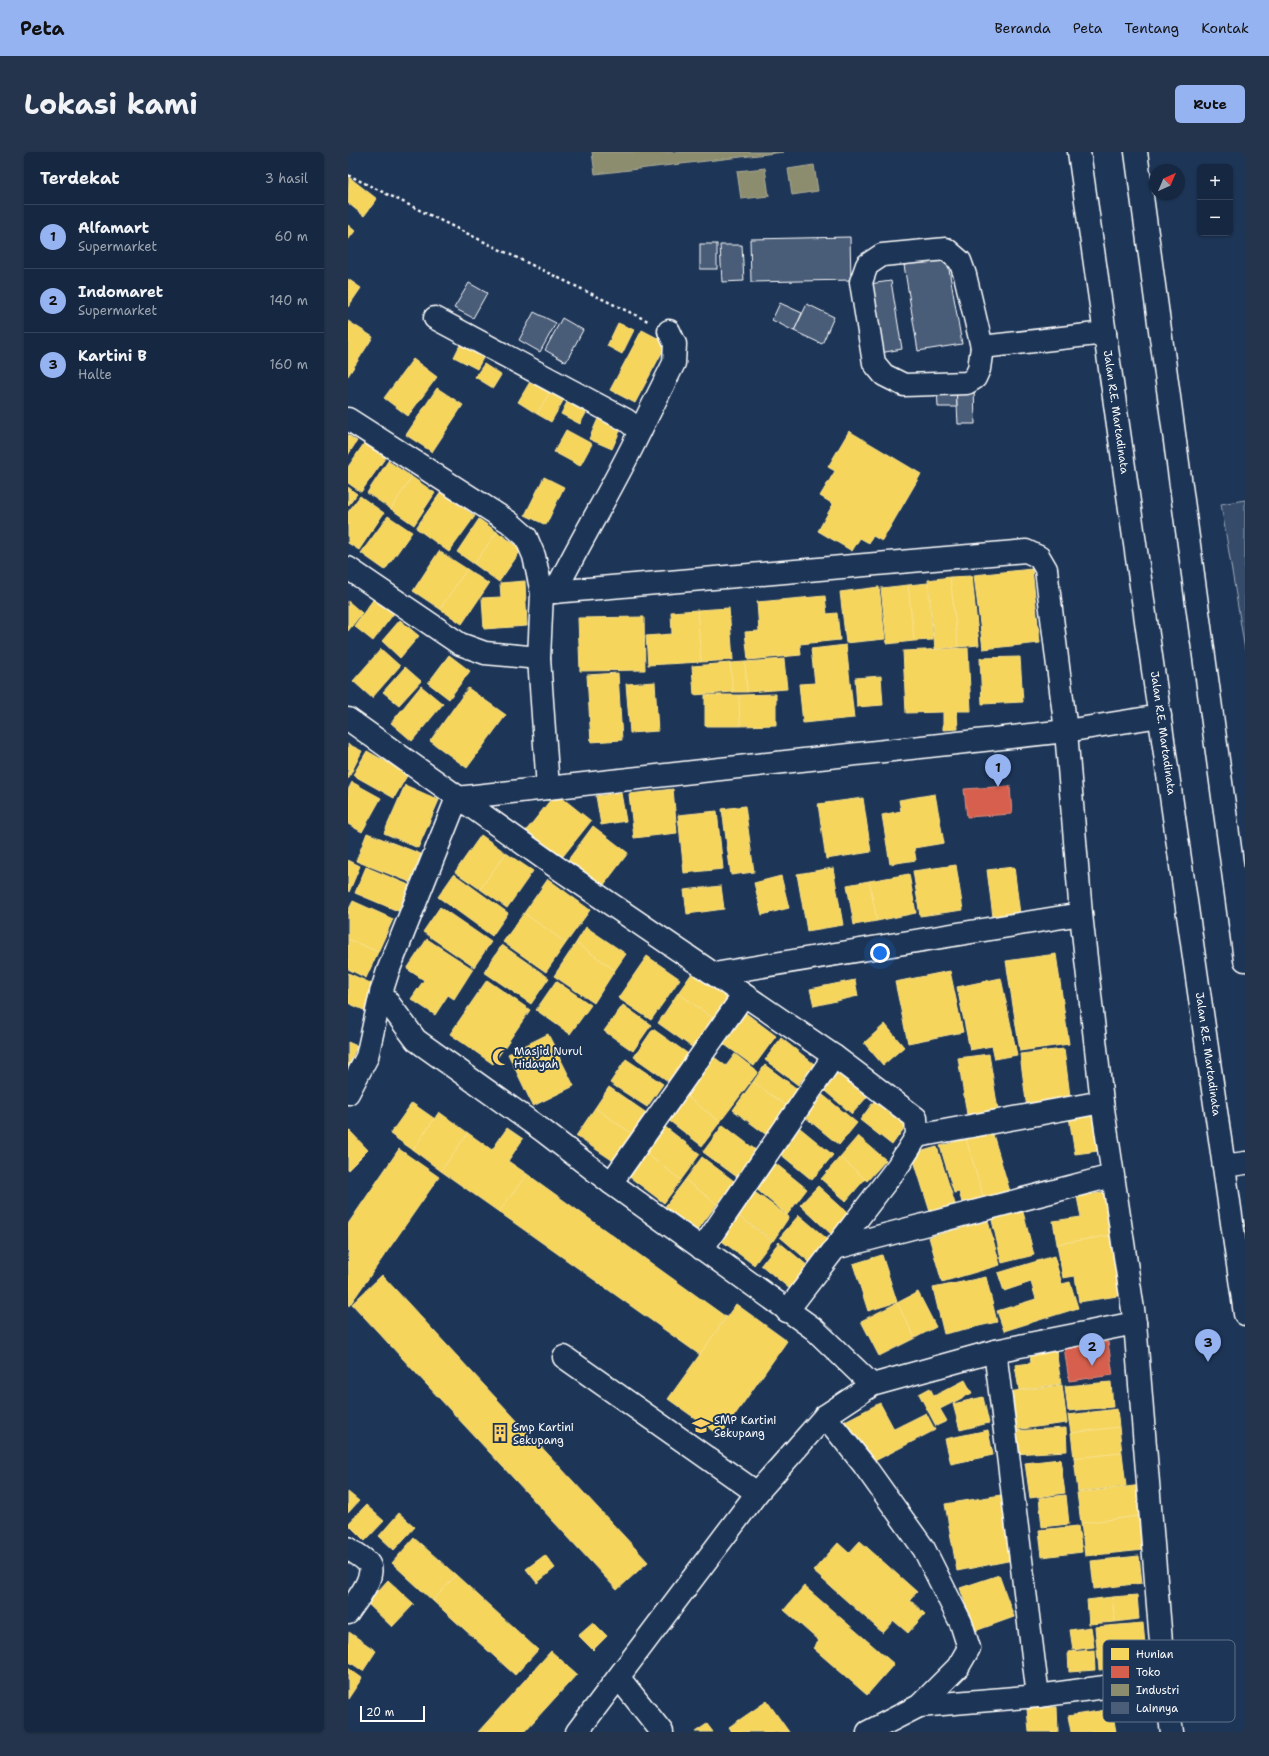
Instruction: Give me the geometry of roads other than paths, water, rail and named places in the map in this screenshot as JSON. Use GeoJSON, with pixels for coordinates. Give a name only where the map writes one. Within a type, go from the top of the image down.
{"type":"FeatureCollection","features":[{"type":"Feature","properties":{"kind":"main road","name":"Jalan R.E. Martadinata"},"geometry":{"type":"LineString","coordinates":[[1079,152],[1245,1314]]}},
{"type":"Feature","properties":{"kind":"main road"},"geometry":{"type":"LineString","coordinates":[[1136,152],[1245,960]]}},
{"type":"Feature","properties":{"kind":"main road"},"geometry":{"type":"LineString","coordinates":[[946,249],[960,261],[982,347],[979,369],[975,378],[967,383],[904,384],[884,374],[874,363],[861,282],[867,265],[882,255],[946,249]]}},
{"type":"Feature","properties":{"kind":"main road"},"geometry":{"type":"LineString","coordinates":[[435,318],[626,420],[640,431]]}},
{"type":"Feature","properties":{"kind":"main road"},"geometry":{"type":"LineString","coordinates":[[548,788],[538,658],[549,592],[573,556],[624,465],[674,363],[675,344],[669,331]]}},
{"type":"Feature","properties":{"kind":"main road"},"geometry":{"type":"LineString","coordinates":[[982,347],[1105,334]]}},
{"type":"Feature","properties":{"kind":"main road"},"geometry":{"type":"LineString","coordinates":[[348,419],[508,522],[526,537],[549,592]]}},
{"type":"Feature","properties":{"kind":"main road"},"geometry":{"type":"LineString","coordinates":[[549,592],[1026,551],[1039,557],[1046,569],[1066,731],[1081,914],[1102,1102],[1134,1323],[1161,1640]]}},
{"type":"Feature","properties":{"kind":"main road"},"geometry":{"type":"LineString","coordinates":[[348,568],[460,644],[485,653],[538,658]]}},
{"type":"Feature","properties":{"kind":"main road"},"geometry":{"type":"LineString","coordinates":[[456,798],[1066,731],[1160,716]]}},
{"type":"Feature","properties":{"kind":"main road"},"geometry":{"type":"LineString","coordinates":[[348,719],[456,798],[714,974],[743,996],[834,1056],[916,1118],[917,1136],[898,1166],[787,1311]]}},
{"type":"Feature","properties":{"kind":"main road"},"geometry":{"type":"LineString","coordinates":[[348,1093],[367,1056],[381,993],[388,971],[456,798]]}},
{"type":"Feature","properties":{"kind":"main road"},"geometry":{"type":"LineString","coordinates":[[714,974],[1081,914]]}},
{"type":"Feature","properties":{"kind":"main road"},"geometry":{"type":"LineString","coordinates":[[381,993],[416,1040],[542,1130],[787,1311],[814,1329],[872,1385]]}},
{"type":"Feature","properties":{"kind":"main road"},"geometry":{"type":"LineString","coordinates":[[611,1182],[743,996]]}},
{"type":"Feature","properties":{"kind":"main road"},"geometry":{"type":"LineString","coordinates":[[702,1249],[834,1056]]}},
{"type":"Feature","properties":{"kind":"main road"},"geometry":{"type":"LineString","coordinates":[[917,1136],[1102,1102]]}},
{"type":"Feature","properties":{"kind":"main road"},"geometry":{"type":"LineString","coordinates":[[1224,1166],[1245,1163]]}},
{"type":"Feature","properties":{"kind":"main road"},"geometry":{"type":"LineString","coordinates":[[835,1248],[1112,1176]]}},
{"type":"Feature","properties":{"kind":"main road"},"geometry":{"type":"LineString","coordinates":[[577,1732],[757,1493],[825,1416],[872,1385],[995,1351],[1134,1323]]}},
{"type":"Feature","properties":{"kind":"main road"},"geometry":{"type":"LineString","coordinates":[[995,1351],[1038,1696]]}},
{"type":"Feature","properties":{"kind":"main road"},"geometry":{"type":"LineString","coordinates":[[564,1357],[757,1493]]}},
{"type":"Feature","properties":{"kind":"main road"},"geometry":{"type":"LineString","coordinates":[[825,1416],[864,1464],[924,1549],[961,1623],[969,1648],[958,1667],[919,1706],[868,1732]]}},
{"type":"Feature","properties":{"kind":"main road"},"geometry":{"type":"LineString","coordinates":[[348,1548],[368,1563],[371,1569],[371,1576],[348,1613]]}},
{"type":"Feature","properties":{"kind":"main road"},"geometry":{"type":"LineString","coordinates":[[619,1678],[662,1732]]}},
{"type":"Feature","properties":{"kind":"main road"},"geometry":{"type":"LineString","coordinates":[[919,1706],[1038,1696],[1103,1687]]}},
{"type":"Feature","properties":{"kind":"main road"},"geometry":{"type":"LineString","coordinates":[[1170,1722],[1172,1732]]}},
{"type":"Feature","properties":{"kind":"place","name":"Alfamart"},"geometry":{"type":"Point","coordinates":[998,787]}},
{"type":"Feature","properties":{"kind":"place","name":"Masjid Nurul Hidayah"},"geometry":{"type":"Point","coordinates":[501,1057]}},
{"type":"Feature","properties":{"kind":"place","name":"Kartini B"},"geometry":{"type":"Point","coordinates":[1208,1362]}},
{"type":"Feature","properties":{"kind":"place","name":"Indomaret"},"geometry":{"type":"Point","coordinates":[1092,1366]}},
{"type":"Feature","properties":{"kind":"place","name":"SMP Kartini Sekupang"},"geometry":{"type":"Point","coordinates":[701,1426]}},
{"type":"Feature","properties":{"kind":"place","name":"Smp Kartini Sekupang"},"geometry":{"type":"Point","coordinates":[500,1433]}}]}
